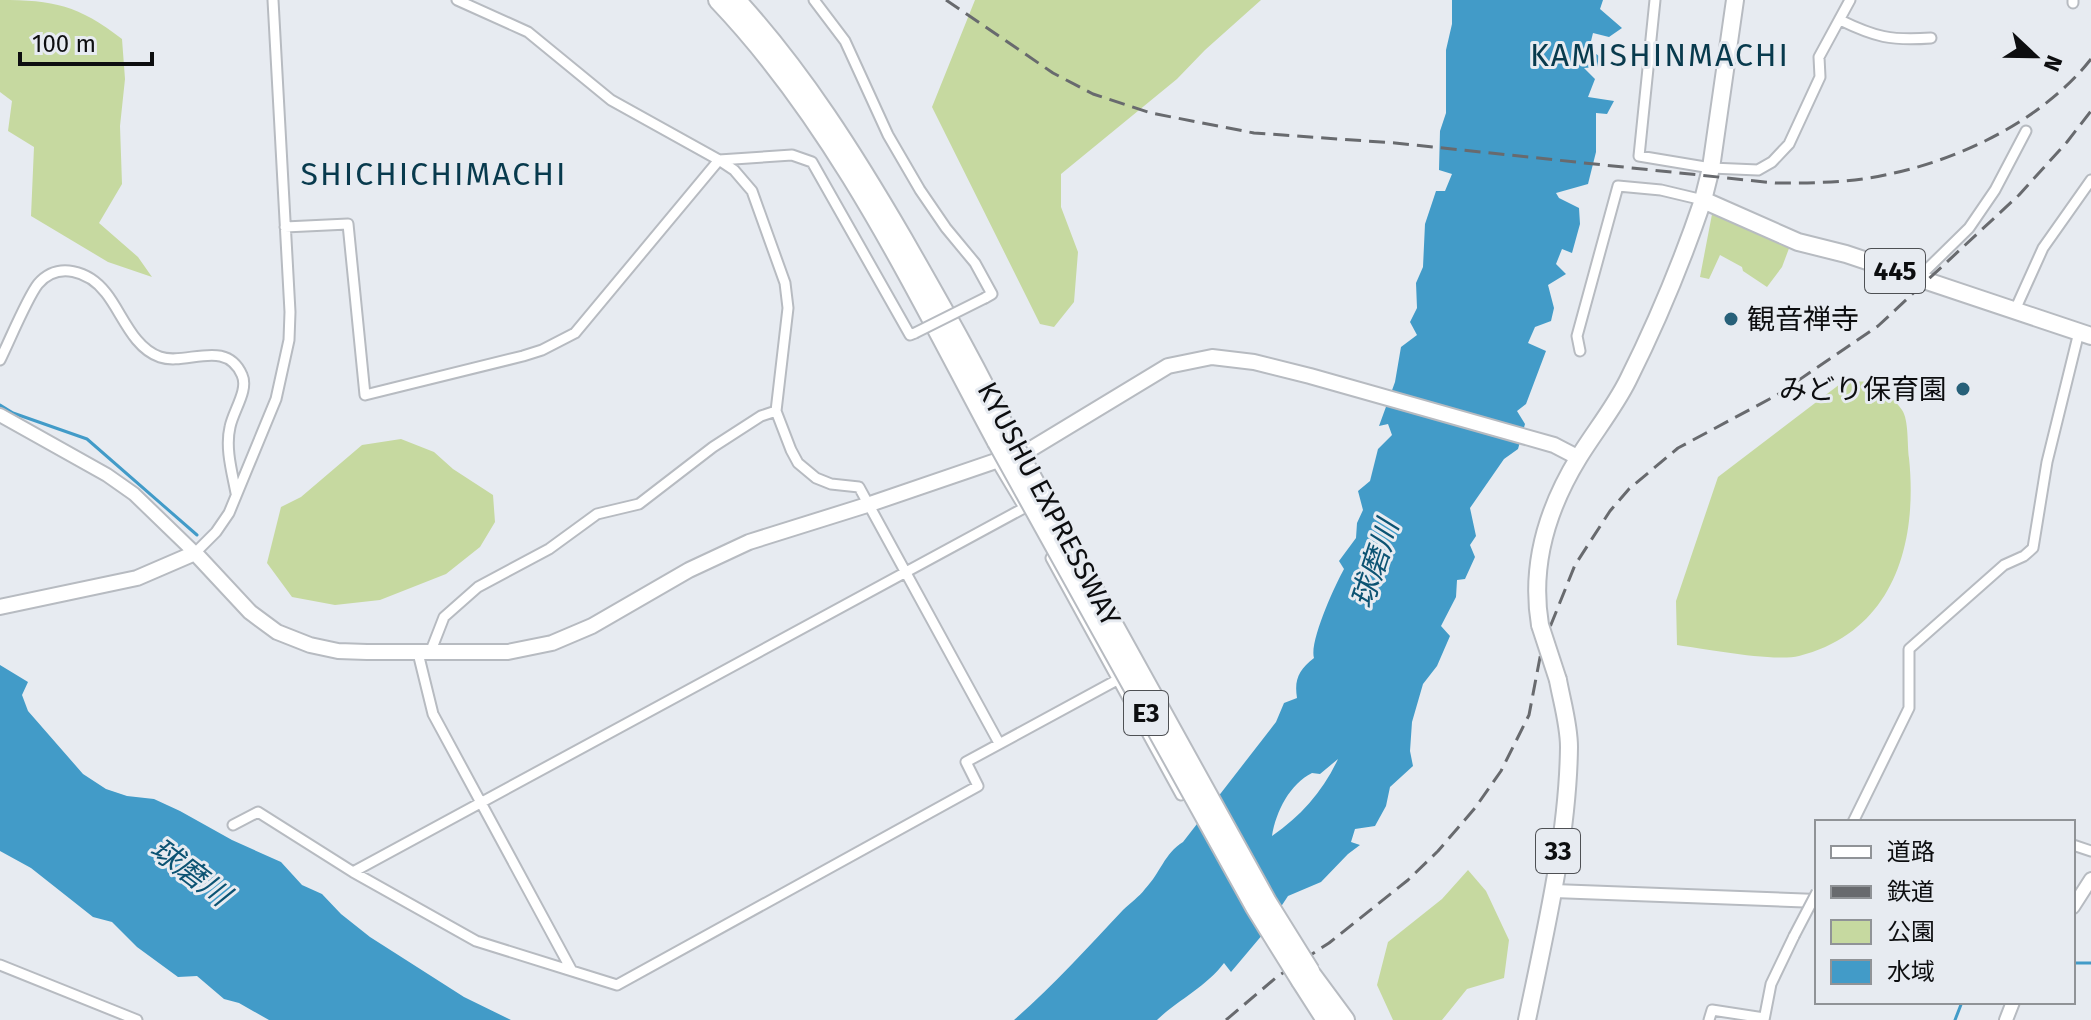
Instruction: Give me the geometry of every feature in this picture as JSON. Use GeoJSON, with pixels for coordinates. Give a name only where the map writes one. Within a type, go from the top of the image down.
{"type":"FeatureCollection","features":[{"type":"Feature","properties":{"kind":"highway","name":"KYUSHU EXPRESSWAY"},"geometry":{"type":"LineString","coordinates":[[718,0],[791,88],[883,232],[1001,446],[1267,902],[1326,1020]]}},
{"type":"Feature","properties":{"kind":"highway","name":"KYUSHU EXPRESSWAY"},"geometry":{"type":"LineString","coordinates":[[736,0],[794,69],[845,142],[972,358],[1001,446]]}},
{"type":"Feature","properties":{"kind":"highway","name":"KYUSHU EXPRESSWAY"},"geometry":{"type":"LineString","coordinates":[[1306,977],[1345,1020]]}},
{"type":"Feature","properties":{"kind":"main road"},"geometry":{"type":"LineString","coordinates":[[1703,200],[1711,168],[1735,0]]}},
{"type":"Feature","properties":{"kind":"main road","name":"445"},"geometry":{"type":"LineString","coordinates":[[1703,200],[1798,242],[1846,254],[2085,334]]}},
{"type":"Feature","properties":{"kind":"main road","name":"33"},"geometry":{"type":"LineString","coordinates":[[1527,1020],[1554,891],[1569,745],[1558,680],[1540,625],[1536,600],[1539,555],[1552,509],[1579,458],[1614,407],[1675,279],[1703,200]]}},
{"type":"Feature","properties":{"kind":"main road"},"geometry":{"type":"LineString","coordinates":[[0,607],[137,578],[195,553],[250,612],[277,632],[310,645],[338,651],[424,653],[508,652],[552,643],[592,626],[689,570],[749,542],[867,505],[1001,446],[1031,449],[1168,366],[1212,357],[1254,362],[1310,376],[1554,445],[1579,458]]}},
{"type":"Feature","properties":{"kind":"street"},"geometry":{"type":"LineString","coordinates":[[0,415],[107,475],[134,494],[195,553],[216,532],[229,513],[276,399],[289,340],[273,0]]}},
{"type":"Feature","properties":{"kind":"street"},"geometry":{"type":"LineString","coordinates":[[457,0],[528,32],[611,100],[719,160],[734,170],[752,191],[785,283],[788,308],[776,411],[798,463],[816,478],[831,484],[859,487],[999,743]]}},
{"type":"Feature","properties":{"kind":"street"},"geometry":{"type":"LineString","coordinates":[[285,227],[348,224],[365,395],[533,353],[575,333],[719,160],[792,155],[812,162],[910,335],[915,333],[992,294],[920,190],[888,135],[845,41],[814,0]]}},
{"type":"Feature","properties":{"kind":"street"},"geometry":{"type":"LineString","coordinates":[[1655,0],[1639,156],[1711,168],[1758,170],[1772,162],[1789,144],[1820,77],[1819,57],[1850,0]]}},
{"type":"Feature","properties":{"kind":"street"},"geometry":{"type":"LineString","coordinates":[[1840,20],[1871,35],[1901,40],[1931,38]]}},
{"type":"Feature","properties":{"kind":"street"},"geometry":{"type":"LineString","coordinates":[[1917,279],[1969,228],[1995,190],[2026,131]]}},
{"type":"Feature","properties":{"kind":"street"},"geometry":{"type":"LineString","coordinates":[[2015,310],[2043,248],[2091,180]]}},
{"type":"Feature","properties":{"kind":"street"},"geometry":{"type":"LineString","coordinates":[[1580,351],[1577,336],[1618,186],[1661,190],[1703,200]]}},
{"type":"Feature","properties":{"kind":"street"},"geometry":{"type":"LineString","coordinates":[[0,360],[36,287],[46,277],[61,270],[77,272],[107,294],[128,329],[157,357],[171,359],[213,354],[234,362],[245,386],[229,429],[236,493]]}},
{"type":"Feature","properties":{"kind":"street"},"geometry":{"type":"LineString","coordinates":[[1854,820],[1909,708],[1909,649],[2004,565],[2033,548],[2047,462],[2085,334]]}},
{"type":"Feature","properties":{"kind":"street"},"geometry":{"type":"LineString","coordinates":[[572,971],[433,714],[424,653],[444,617],[478,587],[549,549],[597,514],[639,504],[713,447],[761,416],[776,411]]}},
{"type":"Feature","properties":{"kind":"street"},"geometry":{"type":"LineString","coordinates":[[1001,446],[1024,508],[1181,795]]}},
{"type":"Feature","properties":{"kind":"street"},"geometry":{"type":"LineString","coordinates":[[353,872],[1024,508]]}},
{"type":"Feature","properties":{"kind":"street"},"geometry":{"type":"LineString","coordinates":[[233,825],[258,812],[353,872],[476,941],[617,985],[978,786],[966,762],[1117,680]]}},
{"type":"Feature","properties":{"kind":"street"},"geometry":{"type":"LineString","coordinates":[[2075,904],[2091,879]]}},
{"type":"Feature","properties":{"kind":"street"},"geometry":{"type":"LineString","coordinates":[[1554,891],[1815,901]]}},
{"type":"Feature","properties":{"kind":"street"},"geometry":{"type":"LineString","coordinates":[[1709,1020],[1712,1010],[1764,1019],[1771,984],[1815,896]]}},
{"type":"Feature","properties":{"kind":"street"},"geometry":{"type":"LineString","coordinates":[[0,965],[137,1020]]}},
{"type":"Feature","properties":{"kind":"green space"},"geometry":{"type":"Polygon","coordinates":[[[0,0],[36,1],[65,7],[92,19],[122,39],[125,79],[120,126],[122,184],[99,223],[138,257],[152,277],[108,262],[31,216],[34,147],[8,131],[12,101],[0,92],[0,0]]]}},
{"type":"Feature","properties":{"kind":"green space"},"geometry":{"type":"Polygon","coordinates":[[[975,0],[1261,0],[1177,79],[1061,174],[1061,207],[1078,252],[1074,302],[1054,327],[1040,324],[932,107],[975,0]]]}},
{"type":"Feature","properties":{"kind":"green space"},"geometry":{"type":"Polygon","coordinates":[[[1713,209],[1791,243],[1782,267],[1767,287],[1743,271],[1742,267],[1720,255],[1709,279],[1700,277],[1713,209]]]}},
{"type":"Feature","properties":{"kind":"green space"},"geometry":{"type":"Polygon","coordinates":[[[1844,381],[1877,382],[1902,410],[1907,426],[1911,491],[1909,522],[1893,581],[1877,606],[1857,627],[1831,644],[1799,656],[1757,656],[1677,645],[1676,601],[1718,477],[1844,381]]]}},
{"type":"Feature","properties":{"kind":"green space"},"geometry":{"type":"Polygon","coordinates":[[[401,439],[434,452],[453,469],[493,495],[495,522],[480,547],[446,574],[380,600],[335,605],[292,597],[267,563],[281,507],[301,497],[362,445],[401,439]]]}},
{"type":"Feature","properties":{"kind":"green space"},"geometry":{"type":"Polygon","coordinates":[[[1468,870],[1486,891],[1509,940],[1504,978],[1467,989],[1442,1020],[1393,1020],[1377,985],[1388,942],[1442,899],[1468,870]]]}},
{"type":"Feature","properties":{"kind":"water","name":"球磨川"},"geometry":{"type":"Polygon","coordinates":[[[1452,0],[1603,0],[1600,9],[1622,28],[1609,37],[1593,33],[1589,49],[1599,56],[1597,67],[1584,68],[1595,79],[1588,97],[1614,101],[1607,114],[1596,113],[1596,152],[1588,184],[1556,193],[1559,198],[1579,208],[1580,224],[1572,253],[1562,249],[1556,264],[1566,274],[1548,285],[1554,308],[1551,321],[1535,327],[1528,343],[1546,351],[1526,404],[1517,411],[1525,424],[1518,449],[1504,459],[1470,508],[1476,536],[1470,545],[1475,557],[1465,579],[1457,580],[1456,597],[1441,626],[1450,636],[1437,666],[1423,684],[1412,722],[1410,751],[1413,766],[1390,787],[1386,806],[1375,826],[1355,829],[1351,842],[1360,845],[1321,882],[1288,896],[1263,934],[1231,972],[1224,963],[1209,979],[1157,1020],[1014,1020],[1143,892],[1276,722],[1284,703],[1297,698],[1299,675],[1314,658],[1319,627],[1344,569],[1339,561],[1356,538],[1357,523],[1363,510],[1358,491],[1370,481],[1378,449],[1392,435],[1388,424],[1379,426],[1395,382],[1401,347],[1417,335],[1410,322],[1417,308],[1416,283],[1423,267],[1425,224],[1436,191],[1445,191],[1452,174],[1439,170],[1440,131],[1446,113],[1446,50],[1452,24],[1452,0]],[[1338,759],[1320,774],[1312,773],[1304,778],[1291,791],[1277,817],[1272,836],[1310,802],[1338,759]]]}},
{"type":"Feature","properties":{"kind":"water","name":"球磨川"},"geometry":{"type":"Polygon","coordinates":[[[0,665],[28,682],[22,695],[28,711],[83,774],[106,789],[127,796],[154,799],[281,862],[302,885],[322,894],[370,937],[464,997],[511,1020],[269,1020],[239,1003],[224,999],[197,976],[178,977],[137,947],[112,922],[93,917],[31,868],[0,851],[0,665]]]}},
{"type":"Feature","properties":{"kind":"waterway"},"geometry":{"type":"LineString","coordinates":[[0,405],[13,413],[87,439],[197,535]]}},
{"type":"Feature","properties":{"kind":"waterway"},"geometry":{"type":"LineString","coordinates":[[2075,963],[2091,963]]}},
{"type":"Feature","properties":{"kind":"waterway"},"geometry":{"type":"LineString","coordinates":[[1955,1020],[1961,1004]]}},
{"type":"Feature","properties":{"kind":"railway"},"geometry":{"type":"LineString","coordinates":[[946,0],[1053,73],[1093,94],[1151,113],[1254,133],[1395,143],[1775,183],[1858,180],[1942,159],[2025,119],[2049,101],[2091,59]]}},
{"type":"Feature","properties":{"kind":"railway"},"geometry":{"type":"LineString","coordinates":[[1226,1020],[1278,976],[1329,943],[1408,880],[1475,808],[1501,771],[1529,715],[1542,647],[1575,565],[1610,511],[1629,489],[1678,448],[1777,395],[1878,326],[2019,195],[2091,111]]}},
{"type":"Feature","properties":{"kind":"place","name":"観音禅寺"},"geometry":{"type":"Point","coordinates":[1731,319]}},
{"type":"Feature","properties":{"kind":"place","name":"みどり保育園"},"geometry":{"type":"Point","coordinates":[1963,389]}},
{"type":"Feature","properties":{"kind":"district","name":"KAMISHINMACHI"},"geometry":{"type":"Point","coordinates":[1660,55]}},
{"type":"Feature","properties":{"kind":"district","name":"SHICHICHIMACHI"},"geometry":{"type":"Point","coordinates":[434,174]}}]}
